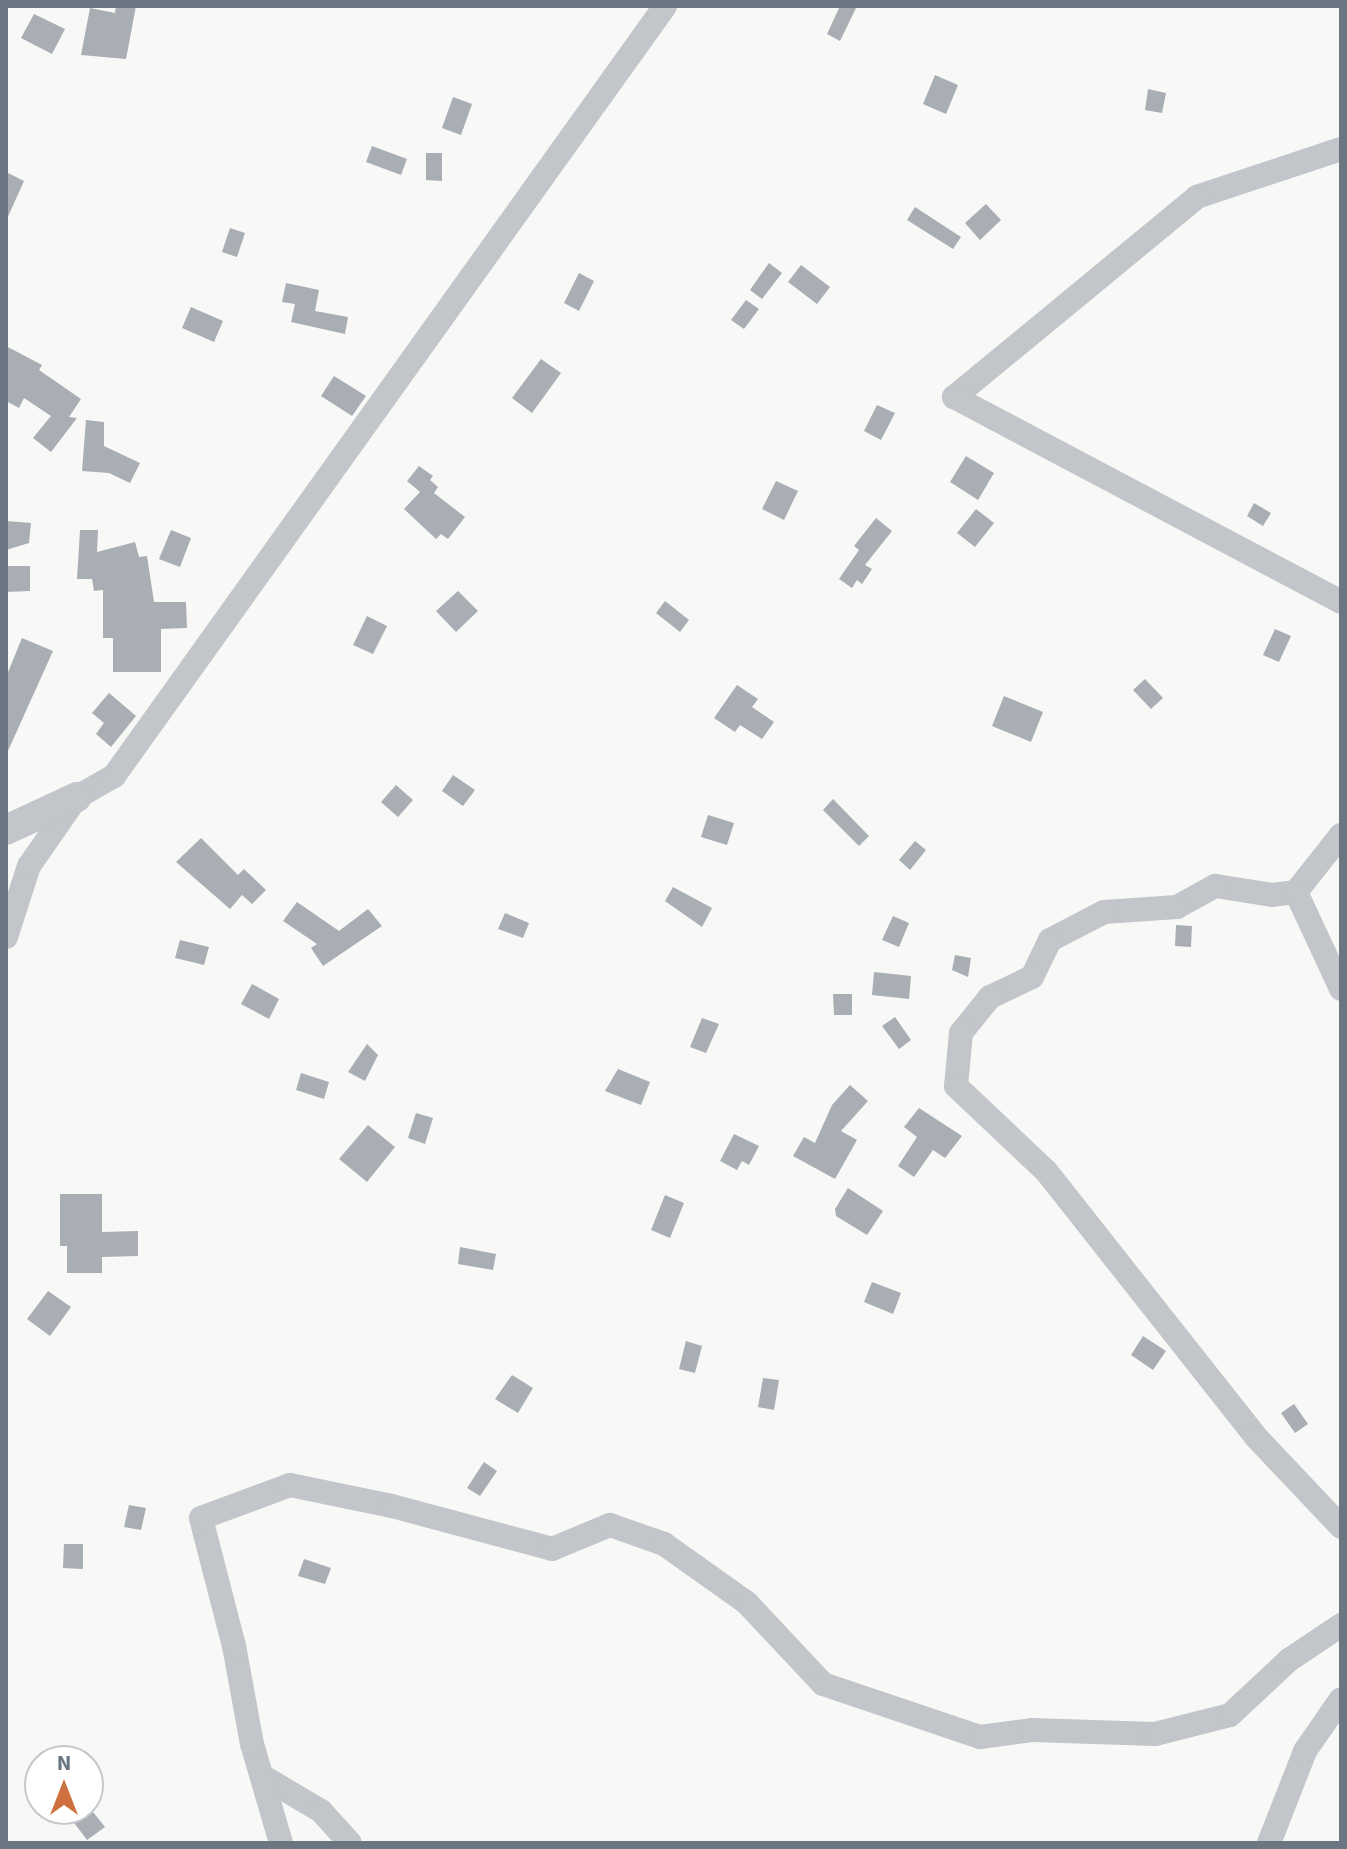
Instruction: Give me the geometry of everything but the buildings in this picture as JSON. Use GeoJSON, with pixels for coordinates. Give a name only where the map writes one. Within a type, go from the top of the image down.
{"type":"FeatureCollection","features":[{"type":"Feature","properties":{"kind":"street"},"geometry":{"type":"LineString","coordinates":[[6,830],[114,776],[665,6]]}},
{"type":"Feature","properties":{"kind":"street"},"geometry":{"type":"LineString","coordinates":[[1341,149],[1197,197],[954,397],[1341,602]]}},
{"type":"Feature","properties":{"kind":"street"},"geometry":{"type":"LineString","coordinates":[[6,937],[29,866],[77,797]]}},
{"type":"Feature","properties":{"kind":"street"},"geometry":{"type":"LineString","coordinates":[[1341,835],[1296,892],[1272,895],[1215,886],[1177,907],[1104,912],[1050,940],[1032,977],[990,997],[961,1033],[956,1086],[1046,1171],[1256,1437],[1341,1527]]}},
{"type":"Feature","properties":{"kind":"street"},"geometry":{"type":"LineString","coordinates":[[1296,892],[1341,989]]}},
{"type":"Feature","properties":{"kind":"street"},"geometry":{"type":"LineString","coordinates":[[281,1843],[262,1776],[201,1518],[290,1485],[392,1506],[552,1549],[610,1525],[664,1544],[747,1603],[823,1684],[980,1737],[1032,1730],[1155,1734],[1230,1715],[1289,1660],[1341,1625]]}},
{"type":"Feature","properties":{"kind":"street"},"geometry":{"type":"LineString","coordinates":[[1269,1843],[1305,1751],[1341,1699]]}},
{"type":"Feature","properties":{"kind":"street"},"geometry":{"type":"LineString","coordinates":[[262,1776],[321,1811],[350,1843]]}}]}
